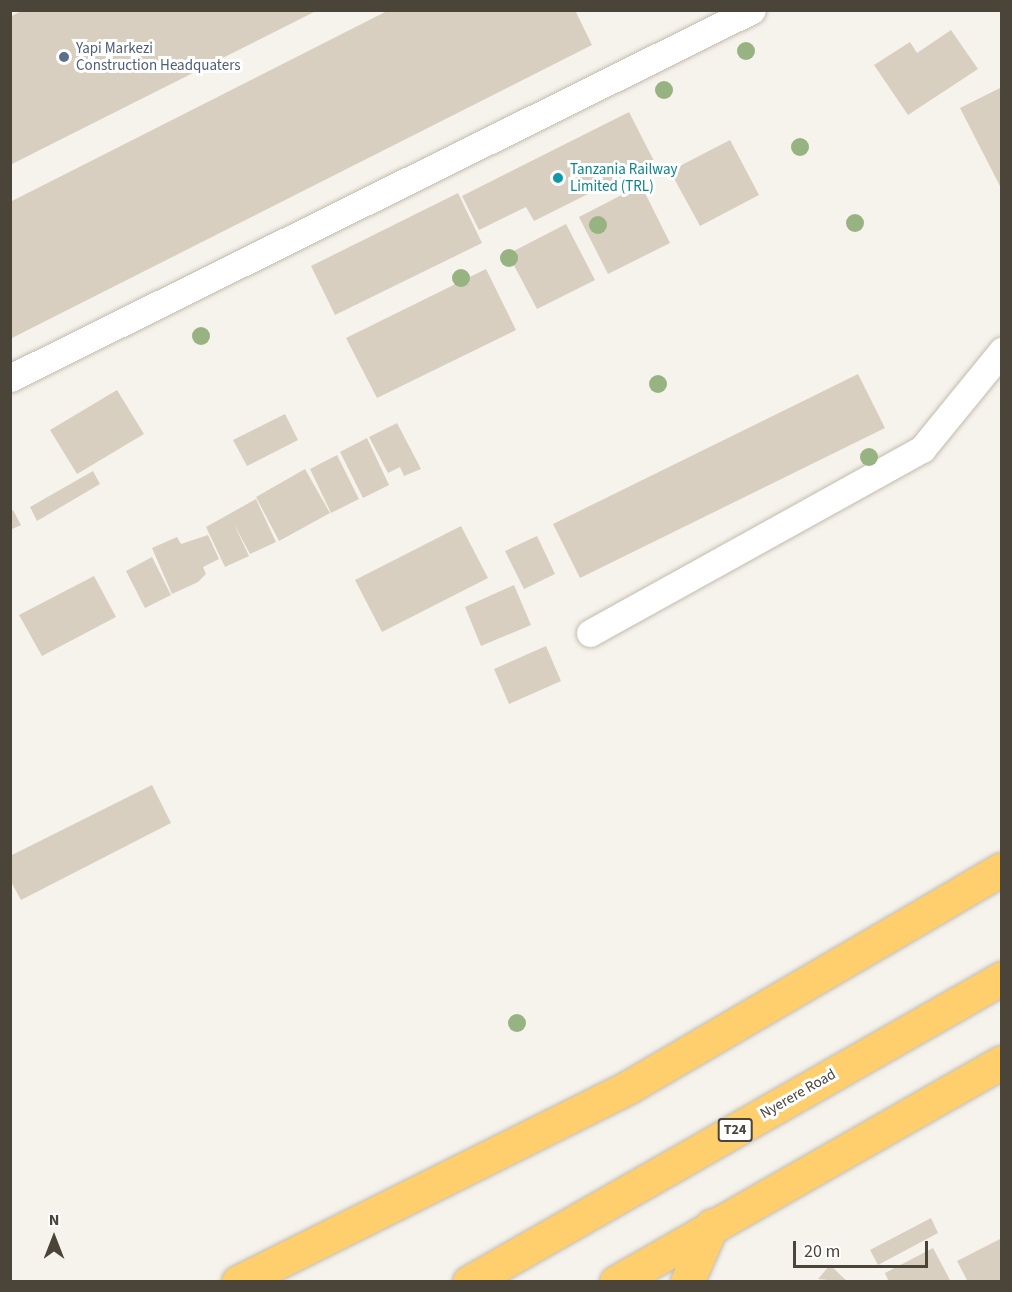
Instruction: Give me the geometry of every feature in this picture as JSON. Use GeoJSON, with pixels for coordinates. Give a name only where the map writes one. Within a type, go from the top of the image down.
{"type":"FeatureCollection","features":[{"type":"Feature","properties":{"kind":"highway"},"geometry":{"type":"LineString","coordinates":[[238,1281],[627,1088],[1002,869]]}},
{"type":"Feature","properties":{"kind":"highway","name":"Nyerere Road"},"geometry":{"type":"LineString","coordinates":[[469,1281],[1002,978]]}},
{"type":"Feature","properties":{"kind":"highway"},"geometry":{"type":"LineString","coordinates":[[616,1281],[1002,1062]]}},
{"type":"Feature","properties":{"kind":"highway"},"geometry":{"type":"LineString","coordinates":[[687,1281],[712,1225]]}},
{"type":"Feature","properties":{"kind":"lane"},"geometry":{"type":"LineString","coordinates":[[10,378],[752,10]]}},
{"type":"Feature","properties":{"kind":"lane"},"geometry":{"type":"LineString","coordinates":[[590,633],[922,449],[1002,351]]}},
{"type":"Feature","properties":{"kind":"building"},"geometry":{"type":"Polygon","coordinates":[[[23,10],[318,10],[10,165],[10,17],[23,10]]]}},
{"type":"Feature","properties":{"kind":"building"},"geometry":{"type":"Polygon","coordinates":[[[389,10],[575,10],[592,45],[10,339],[10,202],[389,10]]]}},
{"type":"Feature","properties":{"kind":"building"},"geometry":{"type":"Polygon","coordinates":[[[951,30],[978,69],[908,115],[874,65],[910,42],[917,53],[951,30]]]}},
{"type":"Feature","properties":{"kind":"building"},"geometry":{"type":"Polygon","coordinates":[[[1002,87],[1002,190],[960,108],[1002,87]]]}},
{"type":"Feature","properties":{"kind":"building","name":"Tanzania Railway Limited (TRL)"},"geometry":{"type":"Polygon","coordinates":[[[629,112],[654,161],[534,221],[526,207],[479,230],[462,196],[629,112]]]}},
{"type":"Feature","properties":{"kind":"building"},"geometry":{"type":"Polygon","coordinates":[[[730,140],[759,195],[700,226],[670,171],[730,140]]]}},
{"type":"Feature","properties":{"kind":"building"},"geometry":{"type":"Polygon","coordinates":[[[641,185],[670,243],[608,274],[579,217],[641,185]]]}},
{"type":"Feature","properties":{"kind":"building"},"geometry":{"type":"Polygon","coordinates":[[[458,193],[482,243],[335,315],[311,266],[458,193]]]}},
{"type":"Feature","properties":{"kind":"building"},"geometry":{"type":"Polygon","coordinates":[[[566,224],[595,280],[537,309],[508,254],[566,224]]]}},
{"type":"Feature","properties":{"kind":"building"},"geometry":{"type":"Polygon","coordinates":[[[486,269],[516,330],[377,398],[346,338],[486,269]]]}},
{"type":"Feature","properties":{"kind":"building"},"geometry":{"type":"Polygon","coordinates":[[[858,374],[885,428],[580,578],[553,524],[858,374]]]}},
{"type":"Feature","properties":{"kind":"building"},"geometry":{"type":"Polygon","coordinates":[[[117,390],[144,434],[77,474],[50,430],[117,390]]]}},
{"type":"Feature","properties":{"kind":"building"},"geometry":{"type":"Polygon","coordinates":[[[285,414],[298,440],[247,466],[233,440],[285,414]]]}},
{"type":"Feature","properties":{"kind":"building"},"geometry":{"type":"Polygon","coordinates":[[[397,423],[421,469],[404,476],[400,467],[388,473],[369,437],[397,423]]]}},
{"type":"Feature","properties":{"kind":"building"},"geometry":{"type":"Polygon","coordinates":[[[367,438],[389,485],[363,498],[340,452],[367,438]]]}},
{"type":"Feature","properties":{"kind":"building"},"geometry":{"type":"Polygon","coordinates":[[[337,455],[359,499],[331,513],[310,469],[337,455]]]}},
{"type":"Feature","properties":{"kind":"building"},"geometry":{"type":"Polygon","coordinates":[[[305,469],[330,513],[279,541],[256,497],[305,469]]]}},
{"type":"Feature","properties":{"kind":"building"},"geometry":{"type":"Polygon","coordinates":[[[93,471],[100,484],[37,521],[30,507],[93,471]]]}},
{"type":"Feature","properties":{"kind":"building"},"geometry":{"type":"Polygon","coordinates":[[[256,499],[276,542],[250,554],[234,524],[249,556],[225,567],[206,527],[256,499]]]}},
{"type":"Feature","properties":{"kind":"building"},"geometry":{"type":"Polygon","coordinates":[[[13,510],[21,525],[10,530],[10,512],[13,510]]]}},
{"type":"Feature","properties":{"kind":"building"},"geometry":{"type":"Polygon","coordinates":[[[461,526],[488,578],[382,632],[355,580],[461,526]]]}},
{"type":"Feature","properties":{"kind":"building"},"geometry":{"type":"Polygon","coordinates":[[[208,535],[219,559],[203,567],[206,574],[198,582],[172,594],[152,548],[177,537],[181,544],[208,535]]]}},
{"type":"Feature","properties":{"kind":"building"},"geometry":{"type":"Polygon","coordinates":[[[537,536],[555,574],[524,589],[505,551],[537,536]]]}},
{"type":"Feature","properties":{"kind":"building"},"geometry":{"type":"Polygon","coordinates":[[[152,557],[171,595],[145,608],[126,571],[152,557]]]}},
{"type":"Feature","properties":{"kind":"building"},"geometry":{"type":"Polygon","coordinates":[[[94,576],[116,617],[42,656],[19,615],[94,576]]]}},
{"type":"Feature","properties":{"kind":"building"},"geometry":{"type":"Polygon","coordinates":[[[514,585],[531,625],[481,646],[465,607],[514,585]]]}},
{"type":"Feature","properties":{"kind":"building"},"geometry":{"type":"Polygon","coordinates":[[[546,646],[561,681],[509,704],[494,669],[546,646]]]}},
{"type":"Feature","properties":{"kind":"building"},"geometry":{"type":"Polygon","coordinates":[[[152,785],[171,823],[21,900],[10,880],[10,856],[152,785]]]}},
{"type":"Feature","properties":{"kind":"building"},"geometry":{"type":"Polygon","coordinates":[[[931,1218],[938,1233],[878,1265],[870,1250],[931,1218]]]}},
{"type":"Feature","properties":{"kind":"building"},"geometry":{"type":"Polygon","coordinates":[[[1002,1238],[1002,1282],[968,1282],[957,1261],[1002,1238]]]}},
{"type":"Feature","properties":{"kind":"building"},"geometry":{"type":"Polygon","coordinates":[[[933,1248],[951,1282],[889,1282],[885,1273],[933,1248]]]}},
{"type":"Feature","properties":{"kind":"building"},"geometry":{"type":"Polygon","coordinates":[[[830,1265],[848,1282],[818,1279],[830,1265]]]}},
{"type":"Feature","properties":{"kind":"place","name":"Yapi Markezi Construction Headquaters"},"geometry":{"type":"Point","coordinates":[64,57]}},
{"type":"Feature","properties":{"kind":"place","name":"Tanzania Railway Limited (TRL)"},"geometry":{"type":"Point","coordinates":[558,178]}}]}
